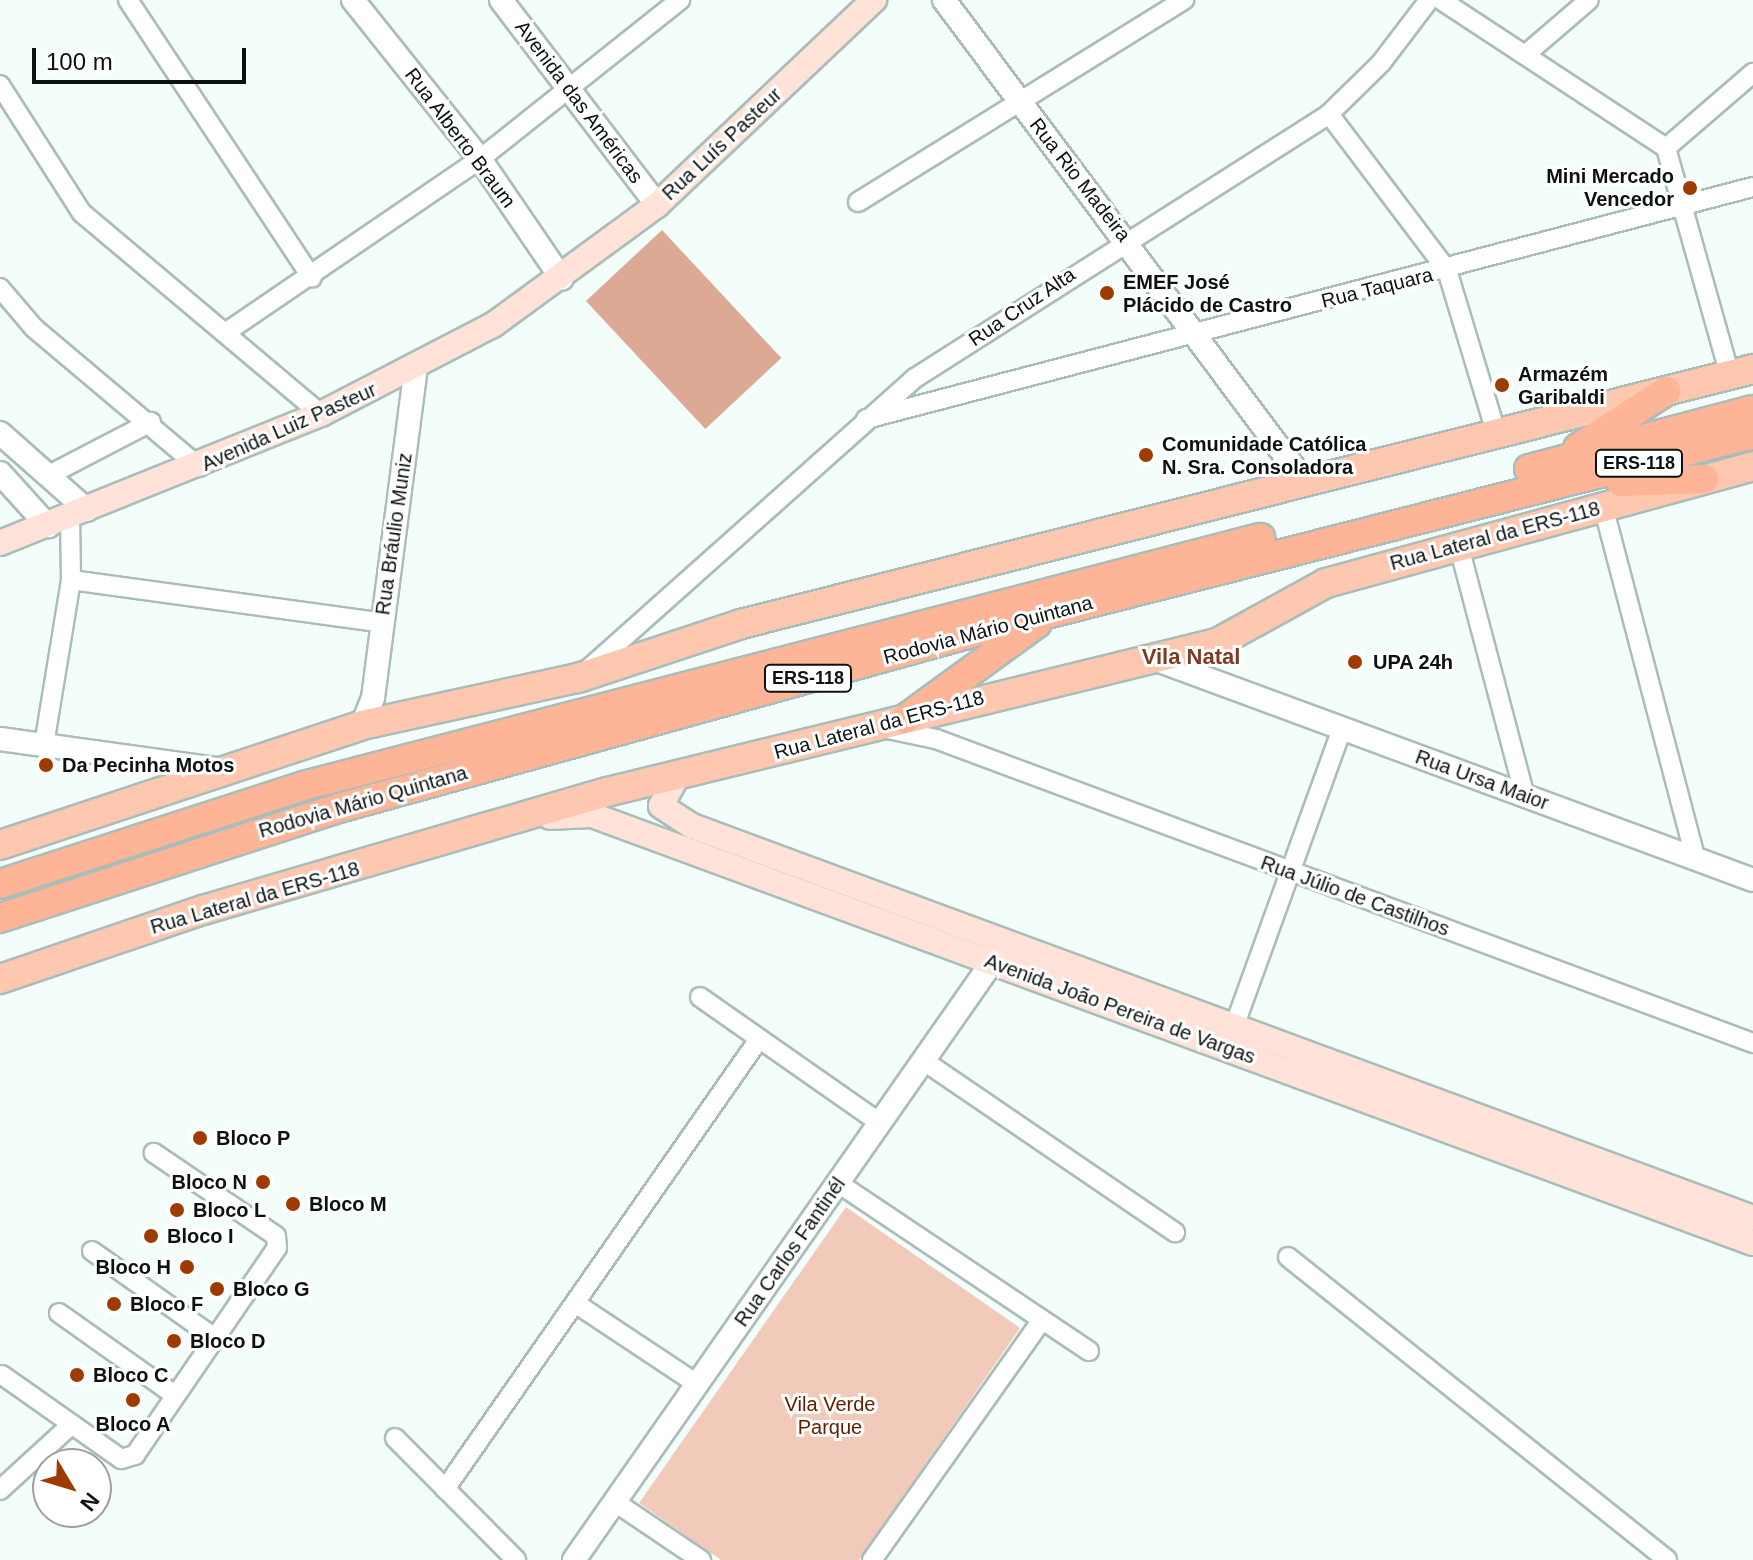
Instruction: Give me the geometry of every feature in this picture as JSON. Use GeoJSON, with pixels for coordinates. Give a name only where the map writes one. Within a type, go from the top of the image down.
{"type":"FeatureCollection","features":[{"type":"Feature","properties":{"kind":"highway"},"geometry":{"type":"LineString","coordinates":[[1557,462],[1666,391]]}},
{"type":"Feature","properties":{"kind":"highway","name":"Rodovia Mário Quintana"},"geometry":{"type":"LineString","coordinates":[[0,884],[303,786],[1753,410]]}},
{"type":"Feature","properties":{"kind":"highway","name":"Rodovia Mário Quintana"},"geometry":{"type":"LineString","coordinates":[[0,918],[339,808],[1049,614],[1524,489],[1753,434]]}},
{"type":"Feature","properties":{"kind":"highway"},"geometry":{"type":"LineString","coordinates":[[1524,489],[1704,479]]}},
{"type":"Feature","properties":{"kind":"highway"},"geometry":{"type":"LineString","coordinates":[[905,719],[1049,614]]}},
{"type":"Feature","properties":{"kind":"main road","name":"Rua Luís Pasteur"},"geometry":{"type":"LineString","coordinates":[[562,279],[657,205],[874,0]]}},
{"type":"Feature","properties":{"kind":"main road","name":"Avenida Luiz Pasteur"},"geometry":{"type":"LineString","coordinates":[[0,543],[199,467],[321,414],[416,369],[562,279]]}},
{"type":"Feature","properties":{"kind":"main road"},"geometry":{"type":"LineString","coordinates":[[0,845],[216,769],[362,725],[383,708],[578,678],[628,647],[741,624],[1301,477],[1497,436],[1741,372]]}},
{"type":"Feature","properties":{"kind":"main road","name":"Rua Lateral da ERS-118"},"geometry":{"type":"LineString","coordinates":[[0,979],[203,910],[678,775],[1217,643],[1326,583],[1458,543],[1704,479],[1752,472]]}},
{"type":"Feature","properties":{"kind":"main road"},"geometry":{"type":"LineString","coordinates":[[647,836],[647,817],[662,809],[678,775]]}},
{"type":"Feature","properties":{"kind":"main road","name":"Avenida João Pereira de Vargas"},"geometry":{"type":"LineString","coordinates":[[662,809],[861,904]]}},
{"type":"Feature","properties":{"kind":"main road","name":"Avenida João Pereira de Vargas"},"geometry":{"type":"LineString","coordinates":[[481,831],[572,812],[861,904],[1231,1037],[1472,1137],[1611,1190],[1750,1225]]}},
{"type":"Feature","properties":{"kind":"main road","name":"Avenida João Pereira de Vargas"},"geometry":{"type":"LineString","coordinates":[[1231,1037],[1483,1114],[1621,1167],[1750,1225]]}},
{"type":"Feature","properties":{"kind":"main road"},"geometry":{"type":"LineString","coordinates":[[1472,1137],[1483,1114]]}},
{"type":"Feature","properties":{"kind":"main road"},"geometry":{"type":"LineString","coordinates":[[1611,1190],[1621,1167]]}},
{"type":"Feature","properties":{"kind":"street"},"geometry":{"type":"LineString","coordinates":[[128,0],[312,278]]}},
{"type":"Feature","properties":{"kind":"street","name":"Rua Alberto Braum"},"geometry":{"type":"LineString","coordinates":[[353,0],[480,159],[562,279]]}},
{"type":"Feature","properties":{"kind":"street","name":"Avenida das Américas"},"geometry":{"type":"LineString","coordinates":[[501,0],[657,205]]}},
{"type":"Feature","properties":{"kind":"street"},"geometry":{"type":"LineString","coordinates":[[225,333],[312,278],[480,159],[680,0]]}},
{"type":"Feature","properties":{"kind":"street","name":"Rua Rio Madeira"},"geometry":{"type":"LineString","coordinates":[[944,0],[1197,333],[1301,477]]}},
{"type":"Feature","properties":{"kind":"street"},"geometry":{"type":"LineString","coordinates":[[858,202],[1184,0]]}},
{"type":"Feature","properties":{"kind":"street","name":"Rua Cruz Alta"},"geometry":{"type":"LineString","coordinates":[[628,647],[860,420],[915,378],[1125,238],[1329,114],[1381,63],[1429,0]]}},
{"type":"Feature","properties":{"kind":"street"},"geometry":{"type":"LineString","coordinates":[[1441,0],[1666,148],[1680,205],[1741,372]]}},
{"type":"Feature","properties":{"kind":"street"},"geometry":{"type":"LineString","coordinates":[[1525,55],[1589,0]]}},
{"type":"Feature","properties":{"kind":"street"},"geometry":{"type":"LineString","coordinates":[[1666,148],[1753,73]]}},
{"type":"Feature","properties":{"kind":"street"},"geometry":{"type":"LineString","coordinates":[[0,85],[82,213],[321,414]]}},
{"type":"Feature","properties":{"kind":"street"},"geometry":{"type":"LineString","coordinates":[[1329,114],[1447,270],[1497,436]]}},
{"type":"Feature","properties":{"kind":"street","name":"Rua Taquara"},"geometry":{"type":"LineString","coordinates":[[860,420],[936,406],[1197,333],[1447,270],[1753,187]]}},
{"type":"Feature","properties":{"kind":"street"},"geometry":{"type":"LineString","coordinates":[[0,288],[34,328],[151,422],[199,467]]}},
{"type":"Feature","properties":{"kind":"street","name":"Rua Bráulio Muniz"},"geometry":{"type":"LineString","coordinates":[[383,708],[383,623],[416,369]]}},
{"type":"Feature","properties":{"kind":"street"},"geometry":{"type":"LineString","coordinates":[[915,378],[936,406]]}},
{"type":"Feature","properties":{"kind":"street"},"geometry":{"type":"LineString","coordinates":[[49,475],[151,422]]}},
{"type":"Feature","properties":{"kind":"street"},"geometry":{"type":"LineString","coordinates":[[0,433],[49,475],[68,518],[71,580],[44,745]]}},
{"type":"Feature","properties":{"kind":"street"},"geometry":{"type":"LineString","coordinates":[[0,473],[68,518]]}},
{"type":"Feature","properties":{"kind":"street"},"geometry":{"type":"LineString","coordinates":[[1603,506],[1696,860]]}},
{"type":"Feature","properties":{"kind":"street"},"geometry":{"type":"LineString","coordinates":[[1458,543],[1525,796]]}},
{"type":"Feature","properties":{"kind":"street"},"geometry":{"type":"LineString","coordinates":[[71,580],[383,623]]}},
{"type":"Feature","properties":{"kind":"street"},"geometry":{"type":"LineString","coordinates":[[1212,679],[1217,643]]}},
{"type":"Feature","properties":{"kind":"street","name":"Rua Ursa Maior"},"geometry":{"type":"LineString","coordinates":[[1154,658],[1753,880]]}},
{"type":"Feature","properties":{"kind":"street"},"geometry":{"type":"LineString","coordinates":[[956,705],[950,726],[958,747]]}},
{"type":"Feature","properties":{"kind":"street","name":"Rua Júlio de Castilhos"},"geometry":{"type":"LineString","coordinates":[[870,728],[958,747],[1753,1043]]}},
{"type":"Feature","properties":{"kind":"street"},"geometry":{"type":"LineString","coordinates":[[1231,1037],[1342,728]]}},
{"type":"Feature","properties":{"kind":"street"},"geometry":{"type":"LineString","coordinates":[[0,739],[216,769]]}},
{"type":"Feature","properties":{"kind":"street"},"geometry":{"type":"LineString","coordinates":[[149,760],[149,793]]}},
{"type":"Feature","properties":{"kind":"street","name":"Rua Carlos Fantinél"},"geometry":{"type":"LineString","coordinates":[[574,1560],[999,953]]}},
{"type":"Feature","properties":{"kind":"street"},"geometry":{"type":"LineString","coordinates":[[700,997],[880,1123]]}},
{"type":"Feature","properties":{"kind":"street"},"geometry":{"type":"LineString","coordinates":[[445,1489],[759,1039]]}},
{"type":"Feature","properties":{"kind":"street"},"geometry":{"type":"LineString","coordinates":[[924,1061],[1175,1232]]}},
{"type":"Feature","properties":{"kind":"street"},"geometry":{"type":"LineString","coordinates":[[2,1375],[71,1425],[128,1458],[277,1248],[276,1236],[154,1153]]}},
{"type":"Feature","properties":{"kind":"street"},"geometry":{"type":"LineString","coordinates":[[838,1183],[1089,1351]]}},
{"type":"Feature","properties":{"kind":"street"},"geometry":{"type":"LineString","coordinates":[[92,1251],[215,1338]]}},
{"type":"Feature","properties":{"kind":"street"},"geometry":{"type":"LineString","coordinates":[[1288,1257],[1667,1560]]}},
{"type":"Feature","properties":{"kind":"street"},"geometry":{"type":"LineString","coordinates":[[575,1303],[697,1384]]}},
{"type":"Feature","properties":{"kind":"street"},"geometry":{"type":"LineString","coordinates":[[59,1313],[175,1395]]}},
{"type":"Feature","properties":{"kind":"street"},"geometry":{"type":"LineString","coordinates":[[872,1560],[1042,1320]]}},
{"type":"Feature","properties":{"kind":"street"},"geometry":{"type":"LineString","coordinates":[[0,1490],[71,1425]]}},
{"type":"Feature","properties":{"kind":"street"},"geometry":{"type":"LineString","coordinates":[[395,1438],[516,1560]]}},
{"type":"Feature","properties":{"kind":"street"},"geometry":{"type":"LineString","coordinates":[[615,1502],[701,1560]]}},
{"type":"Feature","properties":{"kind":"green space","name":"Vila Verde Parque"},"geometry":{"type":"Polygon","coordinates":[[[846,1207],[1020,1328],[859,1560],[721,1560],[639,1503],[846,1207]]]}},
{"type":"Feature","properties":{"kind":"shaded area"},"geometry":{"type":"Polygon","coordinates":[[[662,230],[781,358],[705,429],[586,301],[662,230]]]}},
{"type":"Feature","properties":{"kind":"place","name":"Mini Mercado Vencedor"},"geometry":{"type":"Point","coordinates":[1690,188]}},
{"type":"Feature","properties":{"kind":"place","name":"EMEF José Plácido de Castro"},"geometry":{"type":"Point","coordinates":[1107,293]}},
{"type":"Feature","properties":{"kind":"place","name":"Armazém Garibaldi"},"geometry":{"type":"Point","coordinates":[1502,385]}},
{"type":"Feature","properties":{"kind":"place","name":"Comunidade Católica N. Sra. Consoladora"},"geometry":{"type":"Point","coordinates":[1146,455]}},
{"type":"Feature","properties":{"kind":"place","name":"UPA 24h"},"geometry":{"type":"Point","coordinates":[1355,662]}},
{"type":"Feature","properties":{"kind":"place","name":"Da Pecinha Motos"},"geometry":{"type":"Point","coordinates":[46,765]}},
{"type":"Feature","properties":{"kind":"place","name":"Bloco P"},"geometry":{"type":"Point","coordinates":[200,1138]}},
{"type":"Feature","properties":{"kind":"place","name":"Bloco N"},"geometry":{"type":"Point","coordinates":[263,1182]}},
{"type":"Feature","properties":{"kind":"place","name":"Bloco M"},"geometry":{"type":"Point","coordinates":[293,1204]}},
{"type":"Feature","properties":{"kind":"place","name":"Bloco L"},"geometry":{"type":"Point","coordinates":[177,1210]}},
{"type":"Feature","properties":{"kind":"place","name":"Bloco I"},"geometry":{"type":"Point","coordinates":[151,1236]}},
{"type":"Feature","properties":{"kind":"place","name":"Bloco H"},"geometry":{"type":"Point","coordinates":[187,1267]}},
{"type":"Feature","properties":{"kind":"place","name":"Bloco G"},"geometry":{"type":"Point","coordinates":[217,1289]}},
{"type":"Feature","properties":{"kind":"place","name":"Bloco F"},"geometry":{"type":"Point","coordinates":[114,1304]}},
{"type":"Feature","properties":{"kind":"place","name":"Bloco D"},"geometry":{"type":"Point","coordinates":[174,1341]}},
{"type":"Feature","properties":{"kind":"place","name":"Bloco C"},"geometry":{"type":"Point","coordinates":[77,1375]}},
{"type":"Feature","properties":{"kind":"place","name":"Bloco A"},"geometry":{"type":"Point","coordinates":[133,1400]}},
{"type":"Feature","properties":{"kind":"district","name":"Vila Natal"},"geometry":{"type":"Point","coordinates":[1191,657]}}]}
